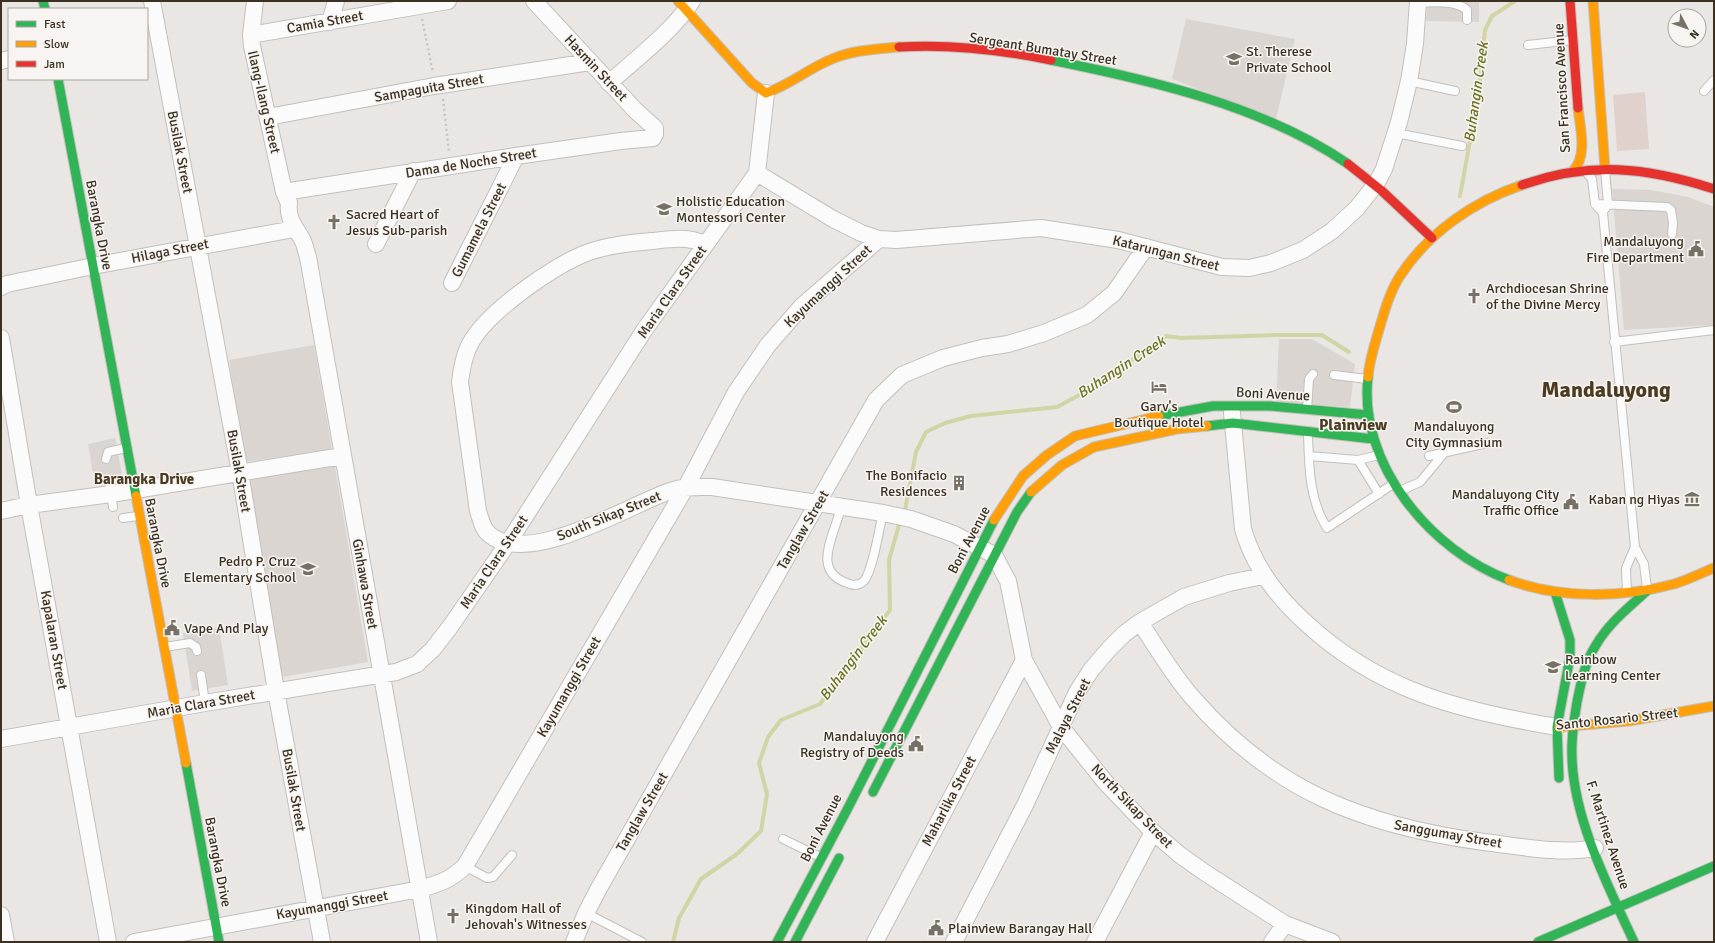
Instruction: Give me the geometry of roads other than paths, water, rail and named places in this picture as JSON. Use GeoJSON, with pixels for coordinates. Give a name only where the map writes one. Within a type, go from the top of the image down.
{"type":"FeatureCollection","features":[{"type":"Feature","properties":{"kind":"main road","name":"San Francisco Avenue"},"geometry":{"type":"LineString","coordinates":[[1570,1],[1582,152],[1577,167],[1573,171]]}},
{"type":"Feature","properties":{"kind":"main road"},"geometry":{"type":"LineString","coordinates":[[1593,1],[1605,169]]}},
{"type":"Feature","properties":{"kind":"main road"},"geometry":{"type":"LineString","coordinates":[[686,4],[752,83],[766,93]]}},
{"type":"Feature","properties":{"kind":"main road","name":"Sergeant Bumatay Street"},"geometry":{"type":"LineString","coordinates":[[766,93],[780,89],[828,61],[848,54],[873,49],[928,47],[998,52],[1087,67],[1183,92],[1224,105],[1261,118],[1324,148],[1376,184],[1432,238]]}},
{"type":"Feature","properties":{"kind":"main road","name":"Barangka Drive"},"geometry":{"type":"LineString","coordinates":[[58,80],[217,934]]}},
{"type":"Feature","properties":{"kind":"main road"},"geometry":{"type":"LineString","coordinates":[[1714,189],[1684,179],[1647,171],[1605,169],[1584,170],[1548,177],[1502,193],[1476,205],[1432,238],[1400,276],[1390,298],[1375,341],[1368,379],[1367,400],[1373,439],[1379,455],[1398,492],[1445,543],[1470,562],[1492,574],[1517,583],[1555,592],[1597,595],[1648,590],[1676,583],[1714,568]]}},
{"type":"Feature","properties":{"kind":"main road","name":"Boni Avenue"},"geometry":{"type":"LineString","coordinates":[[777,942],[822,858],[980,546],[1000,509],[1023,476],[1047,455],[1075,436],[1171,413],[1231,405],[1369,415]]}},
{"type":"Feature","properties":{"kind":"main road","name":"Boni Avenue"},"geometry":{"type":"LineString","coordinates":[[870,797],[1017,512],[1032,491],[1062,465],[1094,447],[1177,429],[1233,423],[1308,430],[1373,439]]}},
{"type":"Feature","properties":{"kind":"main road","name":"F. Martinez Avenue"},"geometry":{"type":"LineString","coordinates":[[1634,942],[1618,908],[1584,849],[1582,813],[1572,764],[1573,726],[1584,670],[1591,653],[1608,629],[1648,590]]}},
{"type":"Feature","properties":{"kind":"main road"},"geometry":{"type":"LineString","coordinates":[[1555,592],[1570,640],[1570,657],[1557,727],[1558,769],[1562,790]]}},
{"type":"Feature","properties":{"kind":"main road","name":"Santo Rosario Street"},"geometry":{"type":"LineString","coordinates":[[1557,727],[1666,716],[1714,706]]}},
{"type":"Feature","properties":{"kind":"main road"},"geometry":{"type":"LineString","coordinates":[[795,942],[845,847]]}},
{"type":"Feature","properties":{"kind":"main road"},"geometry":{"type":"LineString","coordinates":[[1538,942],[1714,866]]}},
{"type":"Feature","properties":{"kind":"street","name":"Busilak Street"},"geometry":{"type":"LineString","coordinates":[[152,1],[152,28],[198,246],[240,472],[276,691],[322,942]]}},
{"type":"Feature","properties":{"kind":"street","name":"Ilang-Ilang Street"},"geometry":{"type":"LineString","coordinates":[[255,1],[251,35],[287,197],[296,212],[293,226]]}},
{"type":"Feature","properties":{"kind":"street"},"geometry":{"type":"LineString","coordinates":[[330,22],[336,1]]}},
{"type":"Feature","properties":{"kind":"street","name":"Camia Street"},"geometry":{"type":"LineString","coordinates":[[251,35],[448,1]]}},
{"type":"Feature","properties":{"kind":"street","name":"Hasmin Street"},"geometry":{"type":"LineString","coordinates":[[534,1],[609,83],[655,128],[655,134]]}},
{"type":"Feature","properties":{"kind":"street","name":"Katarungan Street"},"geometry":{"type":"LineString","coordinates":[[757,173],[833,219],[878,239],[896,240],[1041,228],[1118,240],[1222,267],[1249,268],[1271,263],[1303,250],[1332,231],[1357,208],[1376,184],[1384,169],[1396,133],[1409,81],[1415,44],[1418,2]]}},
{"type":"Feature","properties":{"kind":"street"},"geometry":{"type":"LineString","coordinates":[[609,83],[686,4]]}},
{"type":"Feature","properties":{"kind":"street","name":"Sampaguita Street"},"geometry":{"type":"LineString","coordinates":[[268,117],[438,85],[590,62]]}},
{"type":"Feature","properties":{"kind":"street","name":"Maria Clara Street"},"geometry":{"type":"LineString","coordinates":[[1,739],[205,702],[396,672],[417,664],[433,649],[450,628],[508,543],[645,329],[757,173],[766,93]]}},
{"type":"Feature","properties":{"kind":"street","name":"Dama de Noche Street"},"geometry":{"type":"LineString","coordinates":[[287,197],[413,171],[621,141],[653,138],[655,134]]}},
{"type":"Feature","properties":{"kind":"street","name":"Gumamela Street"},"geometry":{"type":"LineString","coordinates":[[452,284],[516,156]]}},
{"type":"Feature","properties":{"kind":"street"},"geometry":{"type":"LineString","coordinates":[[376,244],[413,171]]}},
{"type":"Feature","properties":{"kind":"street","name":"Hilaga Street"},"geometry":{"type":"LineString","coordinates":[[1,287],[7,284],[92,266],[293,226]]}},
{"type":"Feature","properties":{"kind":"street","name":"Ginhawa Street"},"geometry":{"type":"LineString","coordinates":[[293,226],[303,241],[308,257],[380,674],[429,942]]}},
{"type":"Feature","properties":{"kind":"street","name":"South Sikap Street"},"geometry":{"type":"LineString","coordinates":[[705,244],[684,238],[616,245],[573,258],[544,277],[493,316],[474,336],[462,365],[460,382],[478,510],[483,526],[490,535],[508,543],[519,544],[557,538],[575,533],[659,495],[686,487],[712,487],[883,513],[911,519],[954,534],[980,546],[994,555]]}},
{"type":"Feature","properties":{"kind":"street","name":"Kayumanggi Street"},"geometry":{"type":"LineString","coordinates":[[134,942],[217,934],[316,908],[420,889],[443,883],[455,876],[465,866],[686,487],[736,392],[768,345],[802,306],[878,239]]}},
{"type":"Feature","properties":{"kind":"street","name":"Tanglaw Street"},"geometry":{"type":"LineString","coordinates":[[574,942],[586,913],[876,400],[902,375],[942,358],[982,348],[1008,344],[1044,333],[1087,315],[1114,294],[1146,247]]}},
{"type":"Feature","properties":{"kind":"street","name":"Kapalaran Street"},"geometry":{"type":"LineString","coordinates":[[1,338],[29,505],[108,942]]}},
{"type":"Feature","properties":{"kind":"street","name":"Santo Rosario Street"},"geometry":{"type":"LineString","coordinates":[[1231,405],[1243,529],[1246,541],[1263,576],[1285,605],[1327,643],[1376,675],[1424,696],[1466,709],[1496,717],[1557,727]]}},
{"type":"Feature","properties":{"kind":"street"},"geometry":{"type":"LineString","coordinates":[[1,511],[29,505],[111,494],[342,456]]}},
{"type":"Feature","properties":{"kind":"street","name":"North Sikap Street"},"geometry":{"type":"LineString","coordinates":[[994,555],[1008,581],[1024,660],[1061,727],[1106,783],[1153,832],[1180,855],[1204,872],[1285,924],[1332,942]]}},
{"type":"Feature","properties":{"kind":"street","name":"Malaya Street"},"geometry":{"type":"LineString","coordinates":[[954,942],[1025,805],[1077,692],[1091,670],[1119,639],[1140,622],[1184,597],[1229,583],[1263,576]]}},
{"type":"Feature","properties":{"kind":"street","name":"Sanggumay Street"},"geometry":{"type":"LineString","coordinates":[[1140,622],[1191,696],[1225,731],[1265,764],[1300,789],[1371,819],[1421,832],[1511,845],[1584,849]]}},
{"type":"Feature","properties":{"kind":"street","name":"Maharlika Street"},"geometry":{"type":"LineString","coordinates":[[875,942],[1024,660]]}},
{"type":"Feature","properties":{"kind":"street"},"geometry":{"type":"LineString","coordinates":[[1095,942],[1153,832]]}},
{"type":"Feature","properties":{"kind":"street"},"geometry":{"type":"LineString","coordinates":[[1,915],[6,942]]}},
{"type":"Feature","properties":{"kind":"street"},"geometry":{"type":"LineString","coordinates":[[1272,942],[1285,924]]}},
{"type":"Feature","properties":{"kind":"lane"},"geometry":{"type":"LineString","coordinates":[[1418,2],[1435,2],[1460,5],[1467,10],[1467,20]]}},
{"type":"Feature","properties":{"kind":"lane"},"geometry":{"type":"LineString","coordinates":[[1528,45],[1573,40]]}},
{"type":"Feature","properties":{"kind":"lane"},"geometry":{"type":"LineString","coordinates":[[1704,91],[1714,80]]}},
{"type":"Feature","properties":{"kind":"lane"},"geometry":{"type":"LineString","coordinates":[[1409,81],[1455,91]]}},
{"type":"Feature","properties":{"kind":"lane"},"geometry":{"type":"LineString","coordinates":[[1396,133],[1462,146]]}},
{"type":"Feature","properties":{"kind":"lane"},"geometry":{"type":"LineString","coordinates":[[1605,169],[1608,204],[1603,213],[1614,342],[1635,547],[1644,564],[1648,590]]}},
{"type":"Feature","properties":{"kind":"lane"},"geometry":{"type":"LineString","coordinates":[[1584,170],[1592,179],[1595,204],[1603,213]]}},
{"type":"Feature","properties":{"kind":"lane"},"geometry":{"type":"LineString","coordinates":[[1595,204],[1667,207],[1671,210],[1673,223],[1672,234]]}},
{"type":"Feature","properties":{"kind":"lane"},"geometry":{"type":"LineString","coordinates":[[1614,342],[1714,330]]}},
{"type":"Feature","properties":{"kind":"lane"},"geometry":{"type":"LineString","coordinates":[[1307,410],[1309,379],[1313,374]]}},
{"type":"Feature","properties":{"kind":"lane"},"geometry":{"type":"LineString","coordinates":[[1334,375],[1368,379]]}},
{"type":"Feature","properties":{"kind":"lane"},"geometry":{"type":"LineString","coordinates":[[1308,430],[1312,491],[1318,514],[1327,528],[1394,483]]}},
{"type":"Feature","properties":{"kind":"lane"},"geometry":{"type":"LineString","coordinates":[[1429,456],[1488,443]]}},
{"type":"Feature","properties":{"kind":"lane"},"geometry":{"type":"LineString","coordinates":[[106,459],[108,452],[126,448]]}},
{"type":"Feature","properties":{"kind":"lane"},"geometry":{"type":"LineString","coordinates":[[1398,492],[1420,482],[1445,452]]}},
{"type":"Feature","properties":{"kind":"lane"},"geometry":{"type":"LineString","coordinates":[[1309,456],[1358,460],[1379,455]]}},
{"type":"Feature","properties":{"kind":"lane"},"geometry":{"type":"LineString","coordinates":[[1358,460],[1379,494]]}},
{"type":"Feature","properties":{"kind":"lane"},"geometry":{"type":"LineString","coordinates":[[841,507],[826,562],[835,578],[856,585],[865,580],[869,570],[883,513]]}},
{"type":"Feature","properties":{"kind":"lane"},"geometry":{"type":"LineString","coordinates":[[123,518],[139,516]]}},
{"type":"Feature","properties":{"kind":"lane"},"geometry":{"type":"LineString","coordinates":[[1627,593],[1626,568],[1635,547]]}},
{"type":"Feature","properties":{"kind":"lane"},"geometry":{"type":"LineString","coordinates":[[164,648],[190,643],[196,647],[198,651]]}},
{"type":"Feature","properties":{"kind":"lane"},"geometry":{"type":"LineString","coordinates":[[201,675],[205,702]]}},
{"type":"Feature","properties":{"kind":"lane"},"geometry":{"type":"LineString","coordinates":[[783,839],[822,858]]}},
{"type":"Feature","properties":{"kind":"lane"},"geometry":{"type":"LineString","coordinates":[[465,866],[489,878],[497,874],[512,855]]}},
{"type":"Feature","properties":{"kind":"lane"},"geometry":{"type":"LineString","coordinates":[[586,913],[642,942]]}},
{"type":"Feature","properties":{"kind":"waterway","name":"Buhangin Creek"},"geometry":{"type":"LineString","coordinates":[[1460,196],[1479,91],[1485,30],[1492,16],[1515,1]]}},
{"type":"Feature","properties":{"kind":"waterway","name":"Buhangin Creek"},"geometry":{"type":"LineString","coordinates":[[905,510],[916,452],[926,432],[945,423],[971,416],[1057,407],[1096,386],[1166,336],[1181,338],[1322,335],[1349,352]]}},
{"type":"Feature","properties":{"kind":"waterway","name":"Buhangin Creek"},"geometry":{"type":"LineString","coordinates":[[673,942],[679,918],[701,879],[737,854],[761,831],[767,794],[759,763],[768,737],[781,720],[820,704],[890,610],[889,560],[899,525]]}},
{"type":"Feature","properties":{"kind":"place","name":"St. Therese Private School"},"geometry":{"type":"Point","coordinates":[1234,59]}},
{"type":"Feature","properties":{"kind":"place","name":"Holistic Education Montessori Center"},"geometry":{"type":"Point","coordinates":[664,209]}},
{"type":"Feature","properties":{"kind":"place","name":"Sacred Heart of Jesus Sub-parish"},"geometry":{"type":"Point","coordinates":[334,222]}},
{"type":"Feature","properties":{"kind":"place","name":"Mandaluyong Fire Department"},"geometry":{"type":"Point","coordinates":[1696,249]}},
{"type":"Feature","properties":{"kind":"place","name":"Archdiocesan Shrine of the Divine Mercy"},"geometry":{"type":"Point","coordinates":[1474,296]}},
{"type":"Feature","properties":{"kind":"place","name":"Garv's Boutique Hotel"},"geometry":{"type":"Point","coordinates":[1159,387]}},
{"type":"Feature","properties":{"kind":"place","name":"Mandaluyong City Gymnasium"},"geometry":{"type":"Point","coordinates":[1454,407]}},
{"type":"Feature","properties":{"kind":"place","name":"The Bonifacio Residences"},"geometry":{"type":"Point","coordinates":[959,483]}},
{"type":"Feature","properties":{"kind":"place","name":"Kaban ng Hiyas"},"geometry":{"type":"Point","coordinates":[1692,499]}},
{"type":"Feature","properties":{"kind":"place","name":"Mandaluyong City Traffic Office"},"geometry":{"type":"Point","coordinates":[1571,502]}},
{"type":"Feature","properties":{"kind":"place","name":"Pedro P. Cruz Elementary School"},"geometry":{"type":"Point","coordinates":[308,569]}},
{"type":"Feature","properties":{"kind":"place","name":"Vape And Play"},"geometry":{"type":"Point","coordinates":[172,628]}},
{"type":"Feature","properties":{"kind":"place","name":"Rainbow Learning Center"},"geometry":{"type":"Point","coordinates":[1553,667]}},
{"type":"Feature","properties":{"kind":"place","name":"Mandaluyong Registry of Deeds"},"geometry":{"type":"Point","coordinates":[916,744]}},
{"type":"Feature","properties":{"kind":"place","name":"Kingdom Hall of Jehovah's Witnesses"},"geometry":{"type":"Point","coordinates":[453,916]}},
{"type":"Feature","properties":{"kind":"place","name":"Plainview Barangay Hall"},"geometry":{"type":"Point","coordinates":[936,928]}},
{"type":"Feature","properties":{"kind":"district","name":"Mandaluyong"},"geometry":{"type":"Point","coordinates":[1606,389]}},
{"type":"Feature","properties":{"kind":"district","name":"Plainview"},"geometry":{"type":"Point","coordinates":[1353,425]}},
{"type":"Feature","properties":{"kind":"district","name":"Barangka Drive"},"geometry":{"type":"Point","coordinates":[144,479]}}]}
